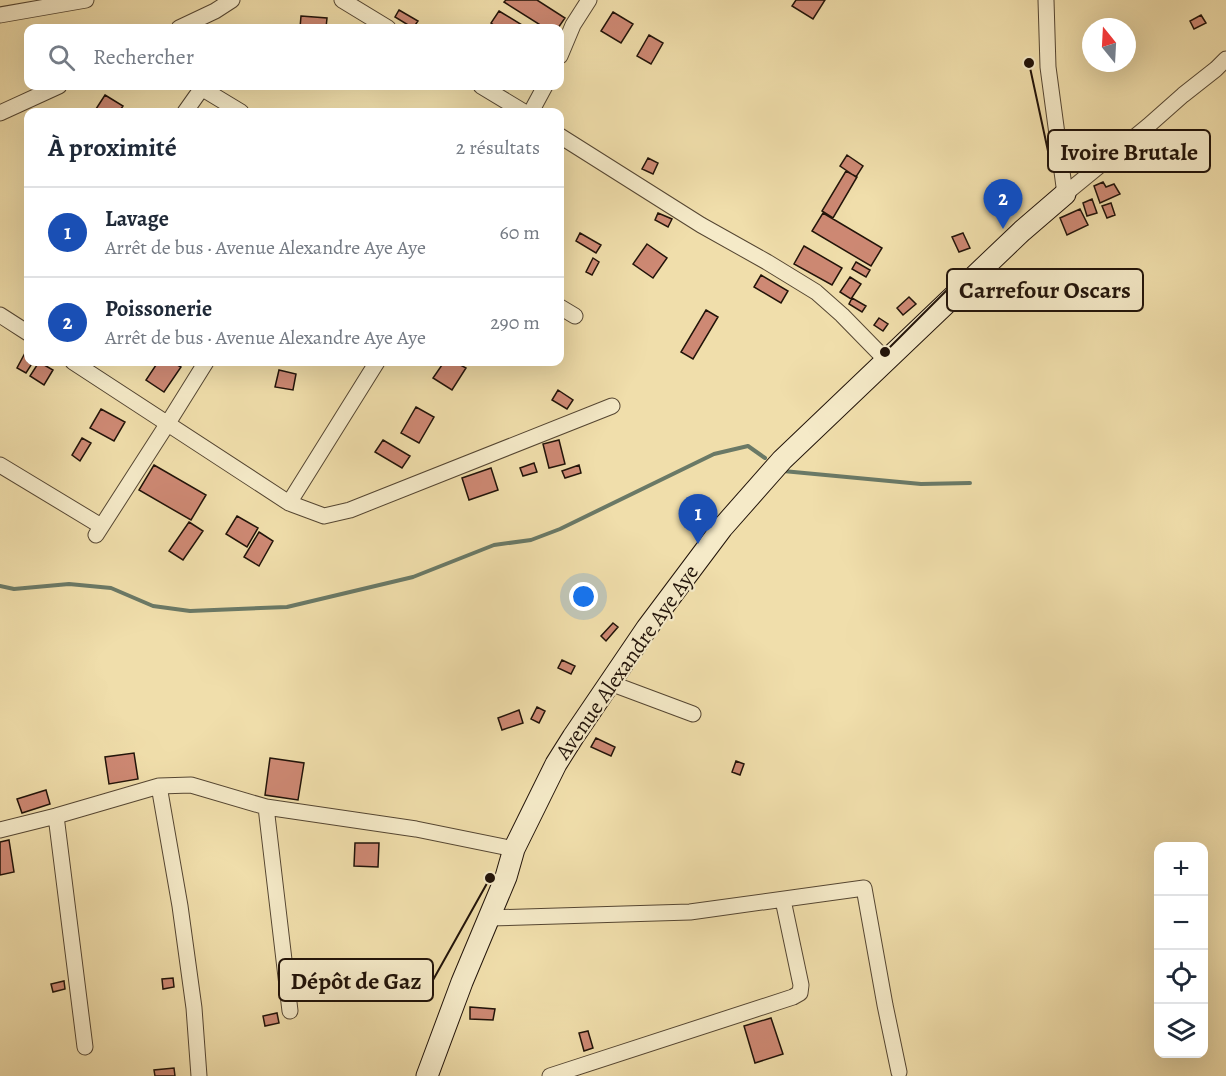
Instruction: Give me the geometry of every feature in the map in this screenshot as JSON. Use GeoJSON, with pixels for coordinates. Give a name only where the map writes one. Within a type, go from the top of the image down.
{"type":"FeatureCollection","features":[{"type":"Feature","properties":{"kind":"street"},"geometry":{"type":"LineString","coordinates":[[0,15],[86,0]]}},
{"type":"Feature","properties":{"kind":"street"},"geometry":{"type":"LineString","coordinates":[[187,24],[232,0]]}},
{"type":"Feature","properties":{"kind":"street"},"geometry":{"type":"LineString","coordinates":[[342,0],[381,24]]}},
{"type":"Feature","properties":{"kind":"street"},"geometry":{"type":"LineString","coordinates":[[564,47],[573,26],[589,0]]}},
{"type":"Feature","properties":{"kind":"street"},"geometry":{"type":"LineString","coordinates":[[1046,0],[1048,68],[1065,194]]}},
{"type":"Feature","properties":{"kind":"street"},"geometry":{"type":"LineString","coordinates":[[1065,194],[1226,59]]}},
{"type":"Feature","properties":{"kind":"street"},"geometry":{"type":"LineString","coordinates":[[1,115],[51,90]]}},
{"type":"Feature","properties":{"kind":"street"},"geometry":{"type":"LineString","coordinates":[[187,108],[198,90]]}},
{"type":"Feature","properties":{"kind":"street"},"geometry":{"type":"LineString","coordinates":[[205,90],[234,108]]}},
{"type":"Feature","properties":{"kind":"street"},"geometry":{"type":"LineString","coordinates":[[488,90],[517,108]]}},
{"type":"Feature","properties":{"kind":"street"},"geometry":{"type":"LineString","coordinates":[[533,108],[542,90]]}},
{"type":"Feature","properties":{"kind":"street"},"geometry":{"type":"LineString","coordinates":[[564,139],[701,225],[767,261],[816,292],[886,360]]}},
{"type":"Feature","properties":{"kind":"street","name":"Avenue Alexandre Aye Aye"},"geometry":{"type":"LineString","coordinates":[[427,1076],[462,982],[506,877],[514,849],[556,764],[653,619],[722,528],[795,447],[1022,231],[1065,194]]}},
{"type":"Feature","properties":{"kind":"street"},"geometry":{"type":"LineString","coordinates":[[564,309],[575,316]]}},
{"type":"Feature","properties":{"kind":"street"},"geometry":{"type":"LineString","coordinates":[[0,315],[24,330]]}},
{"type":"Feature","properties":{"kind":"street"},"geometry":{"type":"LineString","coordinates":[[79,366],[289,502],[324,516],[350,510],[612,406]]}},
{"type":"Feature","properties":{"kind":"street"},"geometry":{"type":"LineString","coordinates":[[0,465],[98,530],[204,366]]}},
{"type":"Feature","properties":{"kind":"street"},"geometry":{"type":"LineString","coordinates":[[289,502],[374,366]]}},
{"type":"Feature","properties":{"kind":"street"},"geometry":{"type":"LineString","coordinates":[[610,682],[693,714]]}},
{"type":"Feature","properties":{"kind":"street"},"geometry":{"type":"LineString","coordinates":[[0,830],[159,786],[190,784],[266,807],[416,829],[514,849]]}},
{"type":"Feature","properties":{"kind":"street"},"geometry":{"type":"LineString","coordinates":[[159,786],[180,906],[192,996],[199,1076]]}},
{"type":"Feature","properties":{"kind":"street"},"geometry":{"type":"LineString","coordinates":[[266,807],[290,1011]]}},
{"type":"Feature","properties":{"kind":"street"},"geometry":{"type":"LineString","coordinates":[[56,816],[85,1047]]}},
{"type":"Feature","properties":{"kind":"street"},"geometry":{"type":"LineString","coordinates":[[489,918],[690,912],[864,888],[895,1075]]}},
{"type":"Feature","properties":{"kind":"street"},"geometry":{"type":"LineString","coordinates":[[550,1076],[800,993],[801,986],[783,900]]}},
{"type":"Feature","properties":{"kind":"building"},"geometry":{"type":"Polygon","coordinates":[[[506,0],[537,0],[565,18],[561,24],[539,24],[504,2],[506,0]]]}},
{"type":"Feature","properties":{"kind":"building"},"geometry":{"type":"Polygon","coordinates":[[[796,0],[825,0],[813,19],[792,6],[796,0]]]}},
{"type":"Feature","properties":{"kind":"building"},"geometry":{"type":"Polygon","coordinates":[[[399,10],[418,21],[416,24],[406,24],[395,17],[399,10]]]}},
{"type":"Feature","properties":{"kind":"building"},"geometry":{"type":"Polygon","coordinates":[[[499,11],[520,24],[492,24],[499,11]]]}},
{"type":"Feature","properties":{"kind":"building"},"geometry":{"type":"Polygon","coordinates":[[[613,12],[633,24],[621,43],[601,31],[613,12]]]}},
{"type":"Feature","properties":{"kind":"building"},"geometry":{"type":"Polygon","coordinates":[[[1201,15],[1206,23],[1194,29],[1190,21],[1201,15]]]}},
{"type":"Feature","properties":{"kind":"building"},"geometry":{"type":"Polygon","coordinates":[[[301,16],[327,18],[326,24],[300,24],[301,16]]]}},
{"type":"Feature","properties":{"kind":"building"},"geometry":{"type":"Polygon","coordinates":[[[649,35],[663,43],[651,64],[637,56],[649,35]]]}},
{"type":"Feature","properties":{"kind":"building"},"geometry":{"type":"Polygon","coordinates":[[[105,95],[123,106],[122,108],[97,108],[105,95]]]}},
{"type":"Feature","properties":{"kind":"building"},"geometry":{"type":"Polygon","coordinates":[[[847,155],[863,166],[856,177],[840,166],[847,155]]]}},
{"type":"Feature","properties":{"kind":"building"},"geometry":{"type":"Polygon","coordinates":[[[648,158],[658,163],[653,174],[642,169],[648,158]]]}},
{"type":"Feature","properties":{"kind":"building"},"geometry":{"type":"Polygon","coordinates":[[[846,171],[857,177],[833,218],[822,211],[846,171]]]}},
{"type":"Feature","properties":{"kind":"building"},"geometry":{"type":"Polygon","coordinates":[[[1103,182],[1106,187],[1114,184],[1120,194],[1100,203],[1094,186],[1103,182]]]}},
{"type":"Feature","properties":{"kind":"building"},"geometry":{"type":"Polygon","coordinates":[[[1092,199],[1097,213],[1087,216],[1083,203],[1092,199]]]}},
{"type":"Feature","properties":{"kind":"building"},"geometry":{"type":"Polygon","coordinates":[[[1111,203],[1115,215],[1107,218],[1102,206],[1111,203]]]}},
{"type":"Feature","properties":{"kind":"building"},"geometry":{"type":"Polygon","coordinates":[[[1080,209],[1088,225],[1067,235],[1060,218],[1080,209]]]}},
{"type":"Feature","properties":{"kind":"building"},"geometry":{"type":"Polygon","coordinates":[[[658,213],[672,219],[668,227],[655,220],[658,213]]]}},
{"type":"Feature","properties":{"kind":"building"},"geometry":{"type":"Polygon","coordinates":[[[823,213],[882,248],[871,266],[812,231],[823,213]]]}},
{"type":"Feature","properties":{"kind":"building"},"geometry":{"type":"Polygon","coordinates":[[[580,233],[601,245],[596,253],[576,241],[580,233]]]}},
{"type":"Feature","properties":{"kind":"building"},"geometry":{"type":"Polygon","coordinates":[[[963,233],[970,248],[959,252],[952,237],[963,233]]]}},
{"type":"Feature","properties":{"kind":"building"},"geometry":{"type":"Polygon","coordinates":[[[647,244],[667,258],[653,278],[633,264],[647,244]]]}},
{"type":"Feature","properties":{"kind":"building"},"geometry":{"type":"Polygon","coordinates":[[[804,246],[842,268],[832,285],[794,264],[804,246]]]}},
{"type":"Feature","properties":{"kind":"building"},"geometry":{"type":"Polygon","coordinates":[[[593,258],[599,262],[592,275],[586,272],[593,258]]]}},
{"type":"Feature","properties":{"kind":"building"},"geometry":{"type":"Polygon","coordinates":[[[856,262],[870,270],[866,277],[852,269],[856,262]]]}},
{"type":"Feature","properties":{"kind":"building"},"geometry":{"type":"Polygon","coordinates":[[[761,275],[788,291],[781,303],[754,287],[761,275]]]}},
{"type":"Feature","properties":{"kind":"building"},"geometry":{"type":"Polygon","coordinates":[[[850,277],[861,284],[851,299],[840,292],[850,277]]]}},
{"type":"Feature","properties":{"kind":"building"},"geometry":{"type":"Polygon","coordinates":[[[909,297],[916,304],[903,315],[897,308],[909,297]]]}},
{"type":"Feature","properties":{"kind":"building"},"geometry":{"type":"Polygon","coordinates":[[[852,298],[866,306],[862,312],[849,304],[852,298]]]}},
{"type":"Feature","properties":{"kind":"building"},"geometry":{"type":"Polygon","coordinates":[[[706,310],[718,317],[693,359],[681,352],[706,310]]]}},
{"type":"Feature","properties":{"kind":"building"},"geometry":{"type":"Polygon","coordinates":[[[879,318],[888,324],[883,331],[874,325],[879,318]]]}},
{"type":"Feature","properties":{"kind":"building"},"geometry":{"type":"Polygon","coordinates":[[[24,355],[24,366],[30,366],[26,373],[17,368],[24,355]]]}},
{"type":"Feature","properties":{"kind":"building"},"geometry":{"type":"Polygon","coordinates":[[[36,366],[46,366],[53,370],[44,385],[30,376],[36,366]]]}},
{"type":"Feature","properties":{"kind":"building"},"geometry":{"type":"Polygon","coordinates":[[[155,366],[181,367],[164,392],[146,380],[155,366]]]}},
{"type":"Feature","properties":{"kind":"building"},"geometry":{"type":"Polygon","coordinates":[[[441,366],[466,368],[452,390],[433,378],[441,366]]]}},
{"type":"Feature","properties":{"kind":"building"},"geometry":{"type":"Polygon","coordinates":[[[279,370],[296,374],[293,390],[275,387],[279,370]]]}},
{"type":"Feature","properties":{"kind":"building"},"geometry":{"type":"Polygon","coordinates":[[[558,390],[573,400],[567,409],[552,400],[558,390]]]}},
{"type":"Feature","properties":{"kind":"building"},"geometry":{"type":"Polygon","coordinates":[[[416,407],[434,417],[419,443],[401,433],[416,407]]]}},
{"type":"Feature","properties":{"kind":"building"},"geometry":{"type":"Polygon","coordinates":[[[101,409],[125,422],[114,441],[90,428],[101,409]]]}},
{"type":"Feature","properties":{"kind":"building"},"geometry":{"type":"Polygon","coordinates":[[[82,438],[91,443],[80,461],[72,455],[82,438]]]}},
{"type":"Feature","properties":{"kind":"building"},"geometry":{"type":"Polygon","coordinates":[[[383,440],[410,456],[402,468],[375,452],[383,440]]]}},
{"type":"Feature","properties":{"kind":"building"},"geometry":{"type":"Polygon","coordinates":[[[559,440],[565,464],[549,468],[543,444],[559,440]]]}},
{"type":"Feature","properties":{"kind":"building"},"geometry":{"type":"Polygon","coordinates":[[[534,463],[537,472],[523,476],[520,468],[534,463]]]}},
{"type":"Feature","properties":{"kind":"building"},"geometry":{"type":"Polygon","coordinates":[[[154,465],[206,495],[191,520],[139,490],[154,465]]]}},
{"type":"Feature","properties":{"kind":"building"},"geometry":{"type":"Polygon","coordinates":[[[579,465],[581,473],[565,478],[562,471],[579,465]]]}},
{"type":"Feature","properties":{"kind":"building"},"geometry":{"type":"Polygon","coordinates":[[[491,468],[498,490],[469,500],[462,478],[491,468]]]}},
{"type":"Feature","properties":{"kind":"building"},"geometry":{"type":"Polygon","coordinates":[[[237,516],[258,528],[247,547],[226,534],[237,516]]]}},
{"type":"Feature","properties":{"kind":"building"},"geometry":{"type":"Polygon","coordinates":[[[189,522],[203,531],[183,560],[169,551],[189,522]]]}},
{"type":"Feature","properties":{"kind":"building"},"geometry":{"type":"Polygon","coordinates":[[[259,532],[273,541],[259,566],[244,557],[259,532]]]}},
{"type":"Feature","properties":{"kind":"building"},"geometry":{"type":"Polygon","coordinates":[[[613,623],[618,627],[606,641],[601,636],[613,623]]]}},
{"type":"Feature","properties":{"kind":"building"},"geometry":{"type":"Polygon","coordinates":[[[562,660],[575,666],[571,674],[558,668],[562,660]]]}},
{"type":"Feature","properties":{"kind":"building"},"geometry":{"type":"Polygon","coordinates":[[[537,707],[545,711],[539,723],[531,719],[537,707]]]}},
{"type":"Feature","properties":{"kind":"building"},"geometry":{"type":"Polygon","coordinates":[[[519,710],[523,723],[502,730],[498,718],[519,710]]]}},
{"type":"Feature","properties":{"kind":"building"},"geometry":{"type":"Polygon","coordinates":[[[596,738],[615,747],[611,756],[591,747],[596,738]]]}},
{"type":"Feature","properties":{"kind":"building"},"geometry":{"type":"Polygon","coordinates":[[[134,753],[138,779],[109,784],[105,757],[134,753]]]}},
{"type":"Feature","properties":{"kind":"building"},"geometry":{"type":"Polygon","coordinates":[[[270,758],[304,763],[298,800],[265,795],[270,758]]]}},
{"type":"Feature","properties":{"kind":"building"},"geometry":{"type":"Polygon","coordinates":[[[736,761],[744,764],[740,775],[732,772],[736,761]]]}},
{"type":"Feature","properties":{"kind":"building"},"geometry":{"type":"Polygon","coordinates":[[[46,790],[50,804],[22,813],[17,799],[46,790]]]}},
{"type":"Feature","properties":{"kind":"building"},"geometry":{"type":"Polygon","coordinates":[[[9,840],[14,872],[0,875],[0,842],[9,840]]]}},
{"type":"Feature","properties":{"kind":"building"},"geometry":{"type":"Polygon","coordinates":[[[355,843],[379,843],[378,867],[354,866],[355,843]]]}},
{"type":"Feature","properties":{"kind":"building"},"geometry":{"type":"Polygon","coordinates":[[[173,978],[174,987],[163,989],[162,979],[173,978]]]}},
{"type":"Feature","properties":{"kind":"building"},"geometry":{"type":"Polygon","coordinates":[[[64,981],[65,989],[53,992],[51,984],[64,981]]]}},
{"type":"Feature","properties":{"kind":"building"},"geometry":{"type":"Polygon","coordinates":[[[470,1007],[495,1009],[493,1020],[470,1019],[470,1007]]]}},
{"type":"Feature","properties":{"kind":"building"},"geometry":{"type":"Polygon","coordinates":[[[277,1013],[279,1023],[265,1026],[263,1016],[277,1013]]]}},
{"type":"Feature","properties":{"kind":"building"},"geometry":{"type":"Polygon","coordinates":[[[771,1018],[783,1054],[755,1063],[744,1026],[771,1018]]]}},
{"type":"Feature","properties":{"kind":"building"},"geometry":{"type":"Polygon","coordinates":[[[588,1031],[593,1048],[584,1051],[579,1033],[588,1031]]]}},
{"type":"Feature","properties":{"kind":"building"},"geometry":{"type":"Polygon","coordinates":[[[174,1068],[175,1076],[155,1076],[154,1070],[174,1068]]]}},
{"type":"Feature","properties":{"kind":"waterway"},"geometry":{"type":"LineString","coordinates":[[0,586],[14,589],[69,584],[111,588],[153,606],[190,611],[287,607],[413,577],[494,545],[531,540],[560,529],[714,454],[748,446],[765,458]]}},
{"type":"Feature","properties":{"kind":"waterway"},"geometry":{"type":"LineString","coordinates":[[783,471],[921,484],[970,483]]}},
{"type":"Feature","properties":{"kind":"place","name":"Ivoire Brutale"},"geometry":{"type":"Point","coordinates":[1029,63]}},
{"type":"Feature","properties":{"kind":"place","name":"Poissonerie"},"geometry":{"type":"Point","coordinates":[1003,229]}},
{"type":"Feature","properties":{"kind":"place","name":"Carrefour Oscars"},"geometry":{"type":"Point","coordinates":[885,352]}},
{"type":"Feature","properties":{"kind":"place","name":"Lavage"},"geometry":{"type":"Point","coordinates":[698,544]}},
{"type":"Feature","properties":{"kind":"place","name":"Dépôt de Gaz"},"geometry":{"type":"Point","coordinates":[490,878]}}]}
